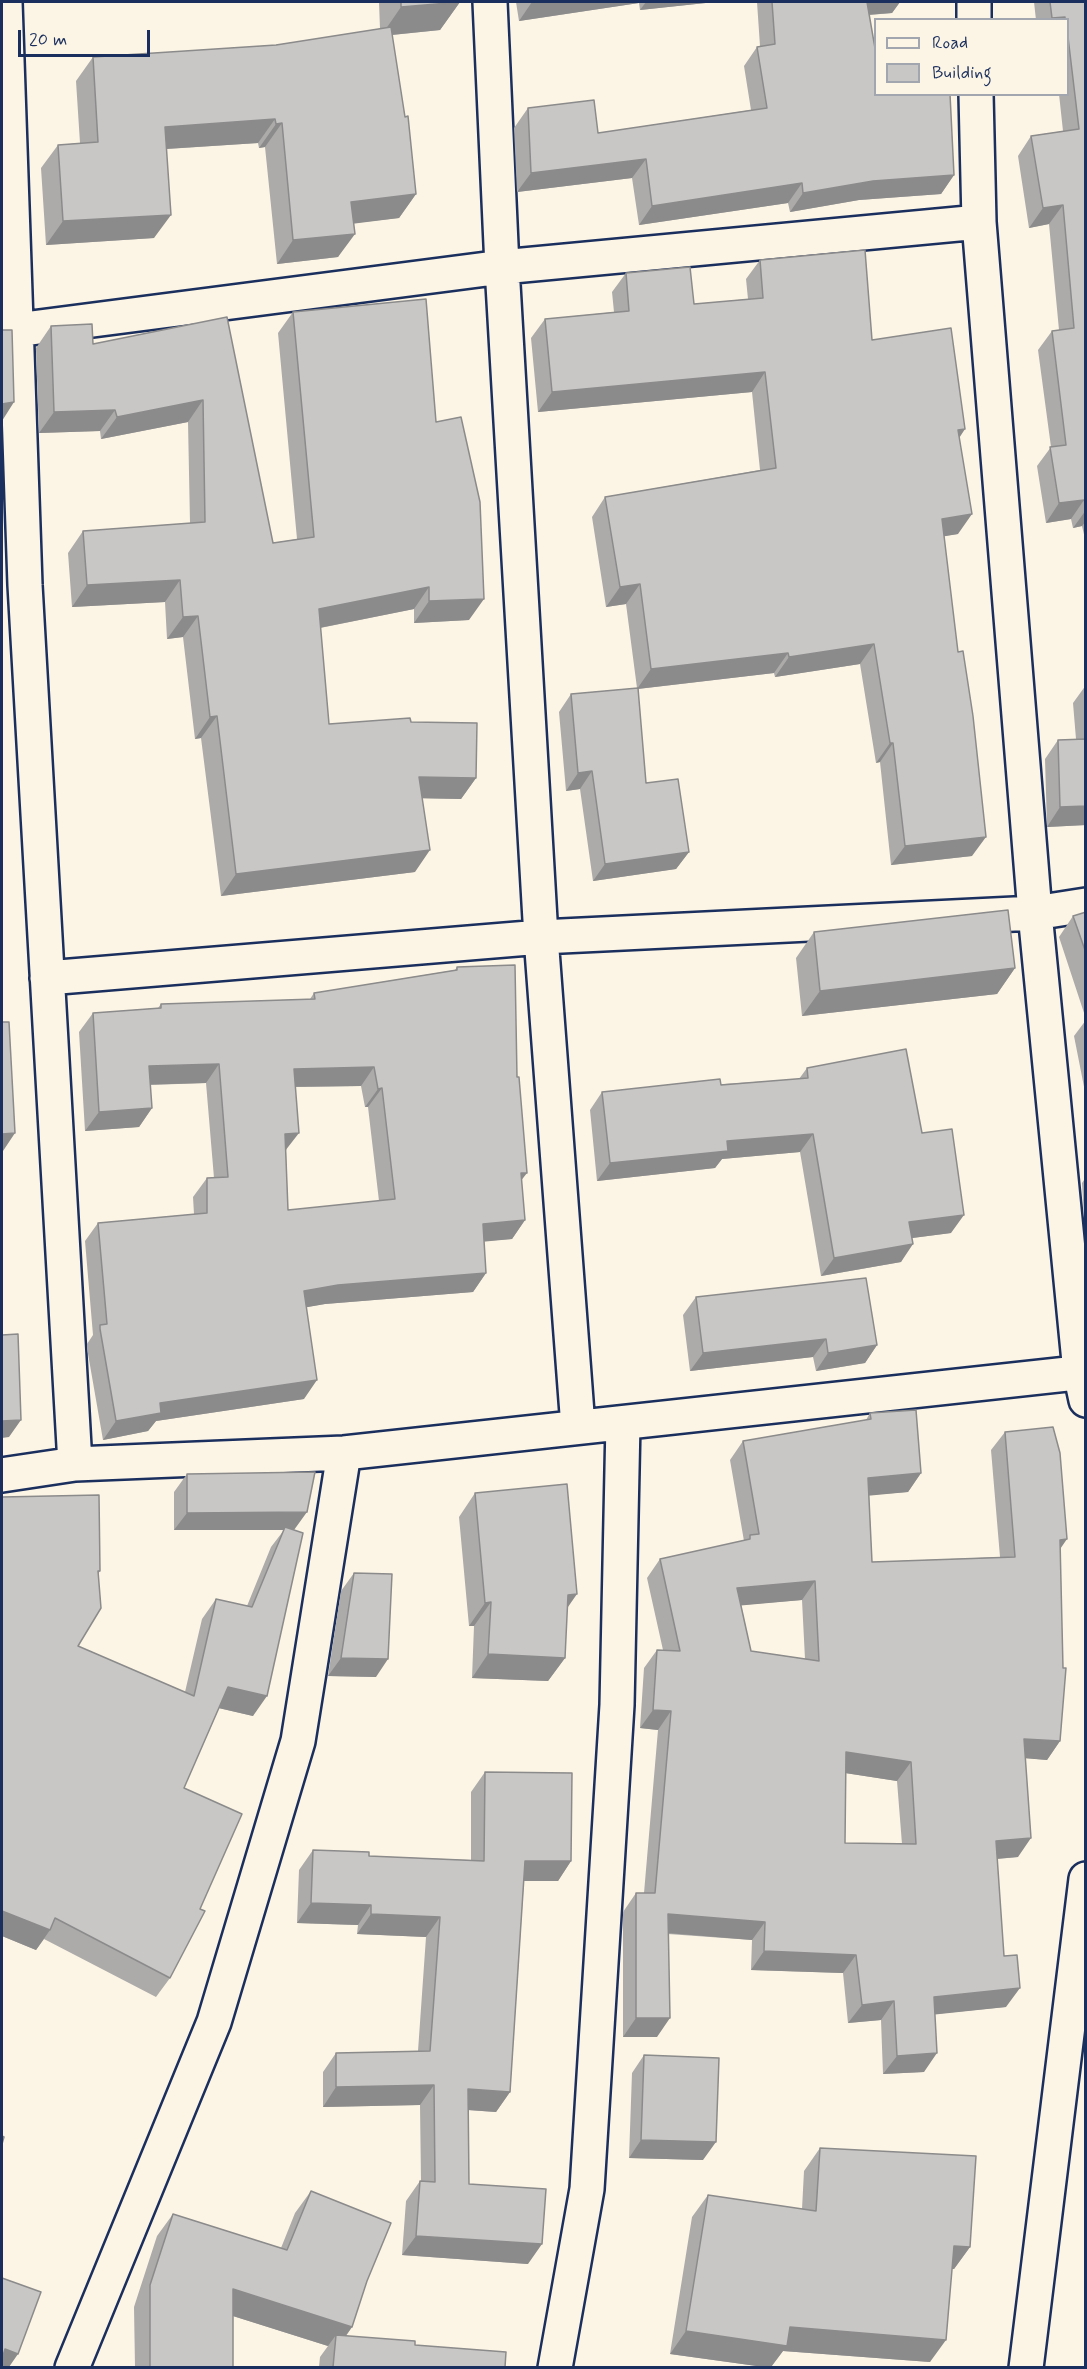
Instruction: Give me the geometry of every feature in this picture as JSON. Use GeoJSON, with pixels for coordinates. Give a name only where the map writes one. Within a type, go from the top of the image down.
{"type":"FeatureCollection","features":[{"type":"Feature","properties":{"kind":"street"},"geometry":{"type":"LineString","coordinates":[[5,2],[16,330],[13,586],[47,978],[75,1464]]}},
{"type":"Feature","properties":{"kind":"street"},"geometry":{"type":"LineString","coordinates":[[490,2],[502,267],[541,937],[578,1427]]}},
{"type":"Feature","properties":{"kind":"street"},"geometry":{"type":"LineString","coordinates":[[974,2],[974,18]]}},
{"type":"Feature","properties":{"kind":"street"},"geometry":{"type":"LineString","coordinates":[[2,1475],[75,1464],[345,1453],[578,1427],[1084,1381],[1035,913],[979,222],[976,96]]}},
{"type":"Feature","properties":{"kind":"street"},"geometry":{"type":"LineString","coordinates":[[16,330],[502,267],[979,222]]}},
{"type":"Feature","properties":{"kind":"street"},"geometry":{"type":"LineString","coordinates":[[47,978],[541,937],[1035,913],[1086,905]]}},
{"type":"Feature","properties":{"kind":"street"},"geometry":{"type":"LineString","coordinates":[[555,2367],[587,2189],[617,1706],[623,1423]]}},
{"type":"Feature","properties":{"kind":"street"},"geometry":{"type":"LineString","coordinates":[[72,2367],[214,2022],[298,1741],[345,1453]]}},
{"type":"Feature","properties":{"kind":"street"},"geometry":{"type":"LineString","coordinates":[[1026,2367],[1086,1878]]}},
{"type":"Feature","properties":{"kind":"building"},"geometry":{"type":"Polygon","coordinates":[[[401,2],[460,2],[401,7],[401,2]]]}},
{"type":"Feature","properties":{"kind":"building"},"geometry":{"type":"Polygon","coordinates":[[[772,2],[867,2],[874,42],[874,96],[950,96],[954,175],[873,181],[803,193],[802,183],[652,206],[646,159],[531,173],[528,108],[594,100],[598,133],[767,108],[757,47],[775,44],[772,2]]]}},
{"type":"Feature","properties":{"kind":"building"},"geometry":{"type":"Polygon","coordinates":[[[1050,2],[1086,2],[1086,505],[1084,500],[1059,503],[1050,447],[1066,445],[1052,331],[1074,328],[1063,205],[1043,208],[1031,136],[1079,129],[1069,45],[1069,18],[1052,18],[1050,2]]]}},
{"type":"Feature","properties":{"kind":"building"},"geometry":{"type":"Polygon","coordinates":[[[391,27],[405,117],[408,116],[416,194],[351,202],[355,234],[293,240],[282,123],[276,124],[275,119],[165,127],[171,215],[63,221],[58,145],[98,142],[93,57],[276,45],[391,27]]]}},
{"type":"Feature","properties":{"kind":"building"},"geometry":{"type":"Polygon","coordinates":[[[865,250],[872,340],[951,328],[965,429],[958,430],[972,514],[942,519],[958,652],[963,651],[973,716],[986,837],[905,846],[893,743],[890,743],[874,644],[789,657],[788,653],[651,669],[640,584],[620,587],[605,497],[776,468],[765,372],[552,392],[545,319],[629,311],[626,273],[690,267],[694,304],[763,298],[760,260],[865,250]]]}},
{"type":"Feature","properties":{"kind":"building"},"geometry":{"type":"Polygon","coordinates":[[[426,299],[436,422],[461,417],[480,502],[484,599],[429,601],[429,587],[319,609],[329,724],[410,718],[411,722],[477,723],[476,778],[419,777],[430,850],[236,874],[217,716],[210,717],[198,616],[183,617],[180,580],[87,585],[83,531],[205,522],[203,400],[117,417],[115,410],[54,412],[51,326],[92,324],[93,344],[227,317],[273,543],[314,537],[293,312],[426,299]]]}},
{"type":"Feature","properties":{"kind":"building"},"geometry":{"type":"Polygon","coordinates":[[[2,330],[12,330],[14,402],[2,404],[2,330]]]}},
{"type":"Feature","properties":{"kind":"building"},"geometry":{"type":"Polygon","coordinates":[[[638,688],[646,783],[678,779],[689,852],[605,864],[592,771],[578,773],[571,694],[638,688]]]}},
{"type":"Feature","properties":{"kind":"building"},"geometry":{"type":"Polygon","coordinates":[[[1086,739],[1086,806],[1060,807],[1058,740],[1086,739]]]}},
{"type":"Feature","properties":{"kind":"building"},"geometry":{"type":"Polygon","coordinates":[[[1008,910],[1015,968],[820,991],[814,932],[1008,910]]]}},
{"type":"Feature","properties":{"kind":"building"},"geometry":{"type":"Polygon","coordinates":[[[1086,912],[1086,953],[1073,916],[1086,912]]]}},
{"type":"Feature","properties":{"kind":"building"},"geometry":{"type":"Polygon","coordinates":[[[515,965],[517,1077],[519,1077],[527,1173],[521,1173],[525,1220],[483,1224],[486,1273],[338,1285],[304,1291],[317,1380],[160,1403],[161,1413],[116,1421],[100,1329],[100,1325],[107,1324],[98,1223],[207,1213],[207,1178],[228,1177],[219,1064],[149,1066],[152,1108],[99,1112],[93,1013],[161,1008],[161,1004],[315,999],[314,993],[457,970],[457,967],[515,965]],[[374,1067],[294,1069],[299,1133],[285,1134],[288,1210],[395,1199],[382,1088],[378,1089],[374,1067]]]}},
{"type":"Feature","properties":{"kind":"building"},"geometry":{"type":"Polygon","coordinates":[[[2,1022],[9,1022],[15,1133],[2,1134],[2,1022]]]}},
{"type":"Feature","properties":{"kind":"building"},"geometry":{"type":"Polygon","coordinates":[[[906,1049],[922,1133],[952,1129],[964,1215],[909,1222],[913,1244],[834,1258],[813,1134],[727,1141],[728,1151],[610,1163],[602,1092],[720,1079],[721,1085],[808,1078],[807,1068],[906,1049]]]}},
{"type":"Feature","properties":{"kind":"building"},"geometry":{"type":"Polygon","coordinates":[[[866,1278],[877,1345],[828,1353],[826,1339],[703,1353],[696,1297],[866,1278]]]}},
{"type":"Feature","properties":{"kind":"building"},"geometry":{"type":"Polygon","coordinates":[[[18,1334],[21,1420],[2,1421],[2,1335],[18,1334]]]}},
{"type":"Feature","properties":{"kind":"building"},"geometry":{"type":"Polygon","coordinates":[[[916,1410],[921,1473],[868,1478],[872,1562],[1015,1557],[1005,1432],[1053,1427],[1060,1453],[1067,1539],[1060,1540],[1063,1668],[1066,1668],[1060,1741],[1024,1739],[1031,1838],[996,1841],[1004,1956],[1017,1955],[1020,1988],[934,1997],[937,2053],[897,2056],[894,2001],[862,2005],[856,1955],[764,1951],[765,1922],[668,1914],[670,2018],[636,2018],[636,1893],[655,1893],[671,1711],[653,1710],[657,1650],[680,1651],[660,1559],[750,1539],[750,1535],[759,1534],[743,1441],[871,1419],[870,1413],[916,1410]],[[815,1581],[737,1588],[751,1651],[819,1661],[815,1581]],[[846,1752],[845,1843],[916,1844],[911,1762],[846,1752]]]}},
{"type":"Feature","properties":{"kind":"building"},"geometry":{"type":"Polygon","coordinates":[[[315,1472],[307,1512],[187,1513],[187,1474],[315,1472]]]}},
{"type":"Feature","properties":{"kind":"building"},"geometry":{"type":"Polygon","coordinates":[[[567,1484],[577,1594],[568,1595],[565,1658],[488,1654],[491,1602],[485,1603],[475,1493],[567,1484]]]}},
{"type":"Feature","properties":{"kind":"building"},"geometry":{"type":"Polygon","coordinates":[[[99,1495],[100,1571],[98,1571],[101,1608],[78,1646],[194,1696],[216,1599],[252,1607],[285,1527],[303,1533],[267,1696],[228,1687],[184,1788],[242,1814],[200,1909],[205,1911],[170,1978],[55,1918],[50,1930],[2,1911],[2,1497],[99,1495]]]}},
{"type":"Feature","properties":{"kind":"building"},"geometry":{"type":"Polygon","coordinates":[[[354,1573],[392,1574],[388,1659],[341,1658],[354,1573]]]}},
{"type":"Feature","properties":{"kind":"building"},"geometry":{"type":"Polygon","coordinates":[[[485,1772],[572,1773],[571,1861],[525,1861],[510,2092],[468,2089],[469,2184],[546,2189],[542,2244],[416,2236],[420,2181],[435,2182],[434,2085],[336,2087],[336,2053],[430,2051],[440,1917],[371,1914],[371,1905],[311,1903],[313,1850],[369,1852],[369,1856],[484,1861],[485,1772]]]}},
{"type":"Feature","properties":{"kind":"building"},"geometry":{"type":"Polygon","coordinates":[[[644,2055],[719,2058],[716,2142],[641,2140],[644,2055]]]}},
{"type":"Feature","properties":{"kind":"building"},"geometry":{"type":"Polygon","coordinates":[[[820,2148],[976,2156],[970,2247],[954,2246],[946,2340],[790,2327],[787,2346],[686,2331],[708,2195],[816,2211],[820,2148]]]}},
{"type":"Feature","properties":{"kind":"building"},"geometry":{"type":"Polygon","coordinates":[[[311,2191],[391,2223],[367,2281],[352,2327],[233,2289],[233,2367],[150,2367],[150,2285],[173,2214],[287,2250],[311,2191]]]}},
{"type":"Feature","properties":{"kind":"building"},"geometry":{"type":"Polygon","coordinates":[[[2,2278],[41,2292],[18,2354],[5,2349],[2,2359],[2,2278]]]}},
{"type":"Feature","properties":{"kind":"building"},"geometry":{"type":"Polygon","coordinates":[[[336,2335],[415,2341],[415,2345],[506,2352],[505,2367],[333,2367],[336,2335]]]}}]}
